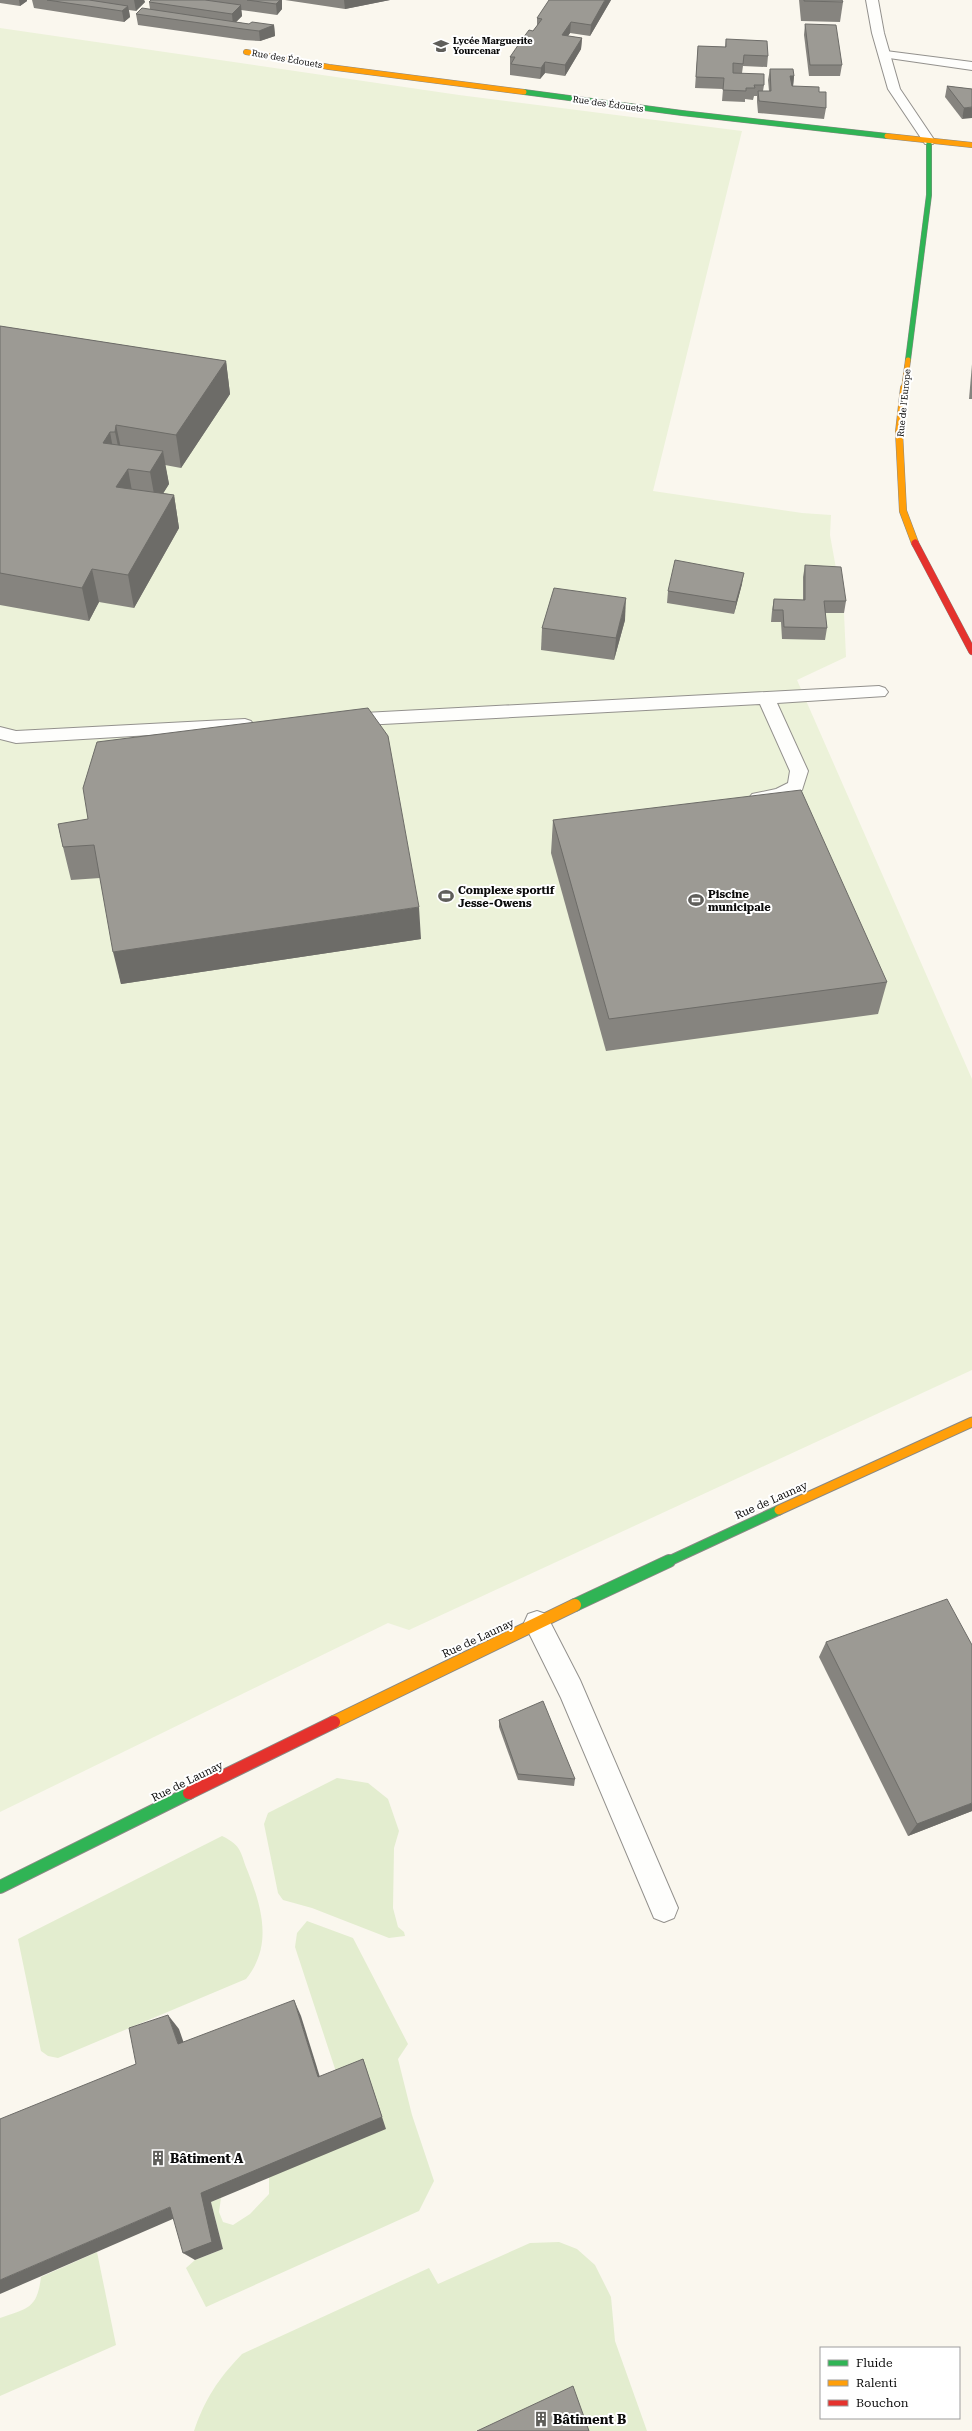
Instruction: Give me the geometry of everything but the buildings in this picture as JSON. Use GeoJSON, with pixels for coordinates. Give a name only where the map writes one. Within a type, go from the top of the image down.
{"type":"FeatureCollection","features":[{"type":"Feature","properties":{"kind":"street"},"geometry":{"type":"LineString","coordinates":[[872,0],[878,33],[886,55],[894,89],[929,141]]}},
{"type":"Feature","properties":{"kind":"street","name":"Rue des Édouets"},"geometry":{"type":"LineString","coordinates":[[246,52],[330,67],[682,114],[972,145]]}},
{"type":"Feature","properties":{"kind":"street"},"geometry":{"type":"LineString","coordinates":[[886,55],[972,66]]}},
{"type":"Feature","properties":{"kind":"street","name":"Rue de l'Europe"},"geometry":{"type":"LineString","coordinates":[[929,141],[929,195],[926,226],[899,432],[904,511],[918,552],[972,651]]}},
{"type":"Feature","properties":{"kind":"street"},"geometry":{"type":"LineString","coordinates":[[326,721],[767,699],[803,694],[879,692]]}},
{"type":"Feature","properties":{"kind":"street"},"geometry":{"type":"LineString","coordinates":[[742,800],[780,795],[796,786],[799,771],[767,699]]}},
{"type":"Feature","properties":{"kind":"street"},"geometry":{"type":"LineString","coordinates":[[0,733],[16,737],[264,724]]}},
{"type":"Feature","properties":{"kind":"street","name":"Rue de Launay"},"geometry":{"type":"LineString","coordinates":[[0,1887],[425,1676],[655,1566],[972,1422]]}},
{"type":"Feature","properties":{"kind":"street"},"geometry":{"type":"LineString","coordinates":[[537,1623],[571,1689],[664,1908]]}},
{"type":"Feature","properties":{"kind":"green space","name":"Complexe sportif Jesse-Owens"},"geometry":{"type":"Polygon","coordinates":[[[0,28],[459,95],[742,131],[653,491],[802,513],[831,515],[830,535],[844,613],[846,657],[797,680],[972,1079],[972,1370],[409,1630],[388,1623],[0,1812],[0,28]]]}},
{"type":"Feature","properties":{"kind":"green space"},"geometry":{"type":"Polygon","coordinates":[[[337,1778],[368,1783],[388,1799],[399,1831],[394,1848],[393,1908],[398,1927],[404,1932],[405,1936],[389,1938],[312,1908],[283,1900],[278,1893],[264,1824],[268,1813],[337,1778]]]}},
{"type":"Feature","properties":{"kind":"green space"},"geometry":{"type":"Polygon","coordinates":[[[222,1836],[234,1843],[240,1851],[261,1913],[262,1940],[260,1953],[246,1979],[58,2058],[48,2056],[41,2051],[18,1939],[222,1836]]]}},
{"type":"Feature","properties":{"kind":"green space"},"geometry":{"type":"Polygon","coordinates":[[[307,1921],[353,1938],[408,2044],[398,2059],[412,2115],[434,2181],[419,2211],[206,2307],[186,2268],[195,2260],[223,2249],[211,2202],[221,2198],[219,2212],[223,2222],[233,2225],[250,2214],[269,2194],[269,2177],[340,2084],[295,1947],[297,1933],[307,1921]]]}},
{"type":"Feature","properties":{"kind":"green space"},"geometry":{"type":"Polygon","coordinates":[[[559,2242],[577,2249],[595,2265],[611,2297],[615,2341],[647,2431],[585,2431],[570,2388],[476,2431],[194,2431],[213,2390],[242,2354],[429,2268],[438,2284],[530,2243],[559,2242]]]}},
{"type":"Feature","properties":{"kind":"green space"},"geometry":{"type":"Polygon","coordinates":[[[97,2252],[116,2345],[0,2396],[0,2318],[30,2306],[37,2296],[41,2277],[97,2252]]]}},
{"type":"Feature","properties":{"kind":"traffic: fast"},"geometry":{"type":"LineString","coordinates":[[524,92],[682,113],[887,136]]}},
{"type":"Feature","properties":{"kind":"traffic: fast"},"geometry":{"type":"LineString","coordinates":[[908,360],[929,195],[929,141]]}},
{"type":"Feature","properties":{"kind":"traffic: fast"},"geometry":{"type":"LineString","coordinates":[[575,1605],[779,1510]]}},
{"type":"Feature","properties":{"kind":"traffic: fast"},"geometry":{"type":"LineString","coordinates":[[0,1887],[189,1793]]}},
{"type":"Feature","properties":{"kind":"traffic: slow"},"geometry":{"type":"LineString","coordinates":[[246,52],[329,67],[524,92]]}},
{"type":"Feature","properties":{"kind":"traffic: slow"},"geometry":{"type":"LineString","coordinates":[[887,136],[972,145]]}},
{"type":"Feature","properties":{"kind":"traffic: slow"},"geometry":{"type":"LineString","coordinates":[[908,360],[899,432],[903,511],[915,543]]}},
{"type":"Feature","properties":{"kind":"traffic: slow"},"geometry":{"type":"LineString","coordinates":[[779,1510],[972,1422]]}},
{"type":"Feature","properties":{"kind":"traffic: slow"},"geometry":{"type":"LineString","coordinates":[[334,1722],[575,1605]]}},
{"type":"Feature","properties":{"kind":"traffic: jam"},"geometry":{"type":"LineString","coordinates":[[915,543],[972,651]]}},
{"type":"Feature","properties":{"kind":"traffic: jam"},"geometry":{"type":"LineString","coordinates":[[189,1793],[334,1722]]}},
{"type":"Feature","properties":{"kind":"place","name":"Lycée Marguerite Yourcenar"},"geometry":{"type":"Point","coordinates":[441,46]}},
{"type":"Feature","properties":{"kind":"place","name":"Complexe sportif Jesse-Owens"},"geometry":{"type":"Point","coordinates":[446,896]}},
{"type":"Feature","properties":{"kind":"place","name":"Piscine municipale"},"geometry":{"type":"Point","coordinates":[696,900]}},
{"type":"Feature","properties":{"kind":"place","name":"Bâtiment A"},"geometry":{"type":"Point","coordinates":[158,2158]}},
{"type":"Feature","properties":{"kind":"place","name":"Bâtiment B"},"geometry":{"type":"Point","coordinates":[541,2419]}}]}
